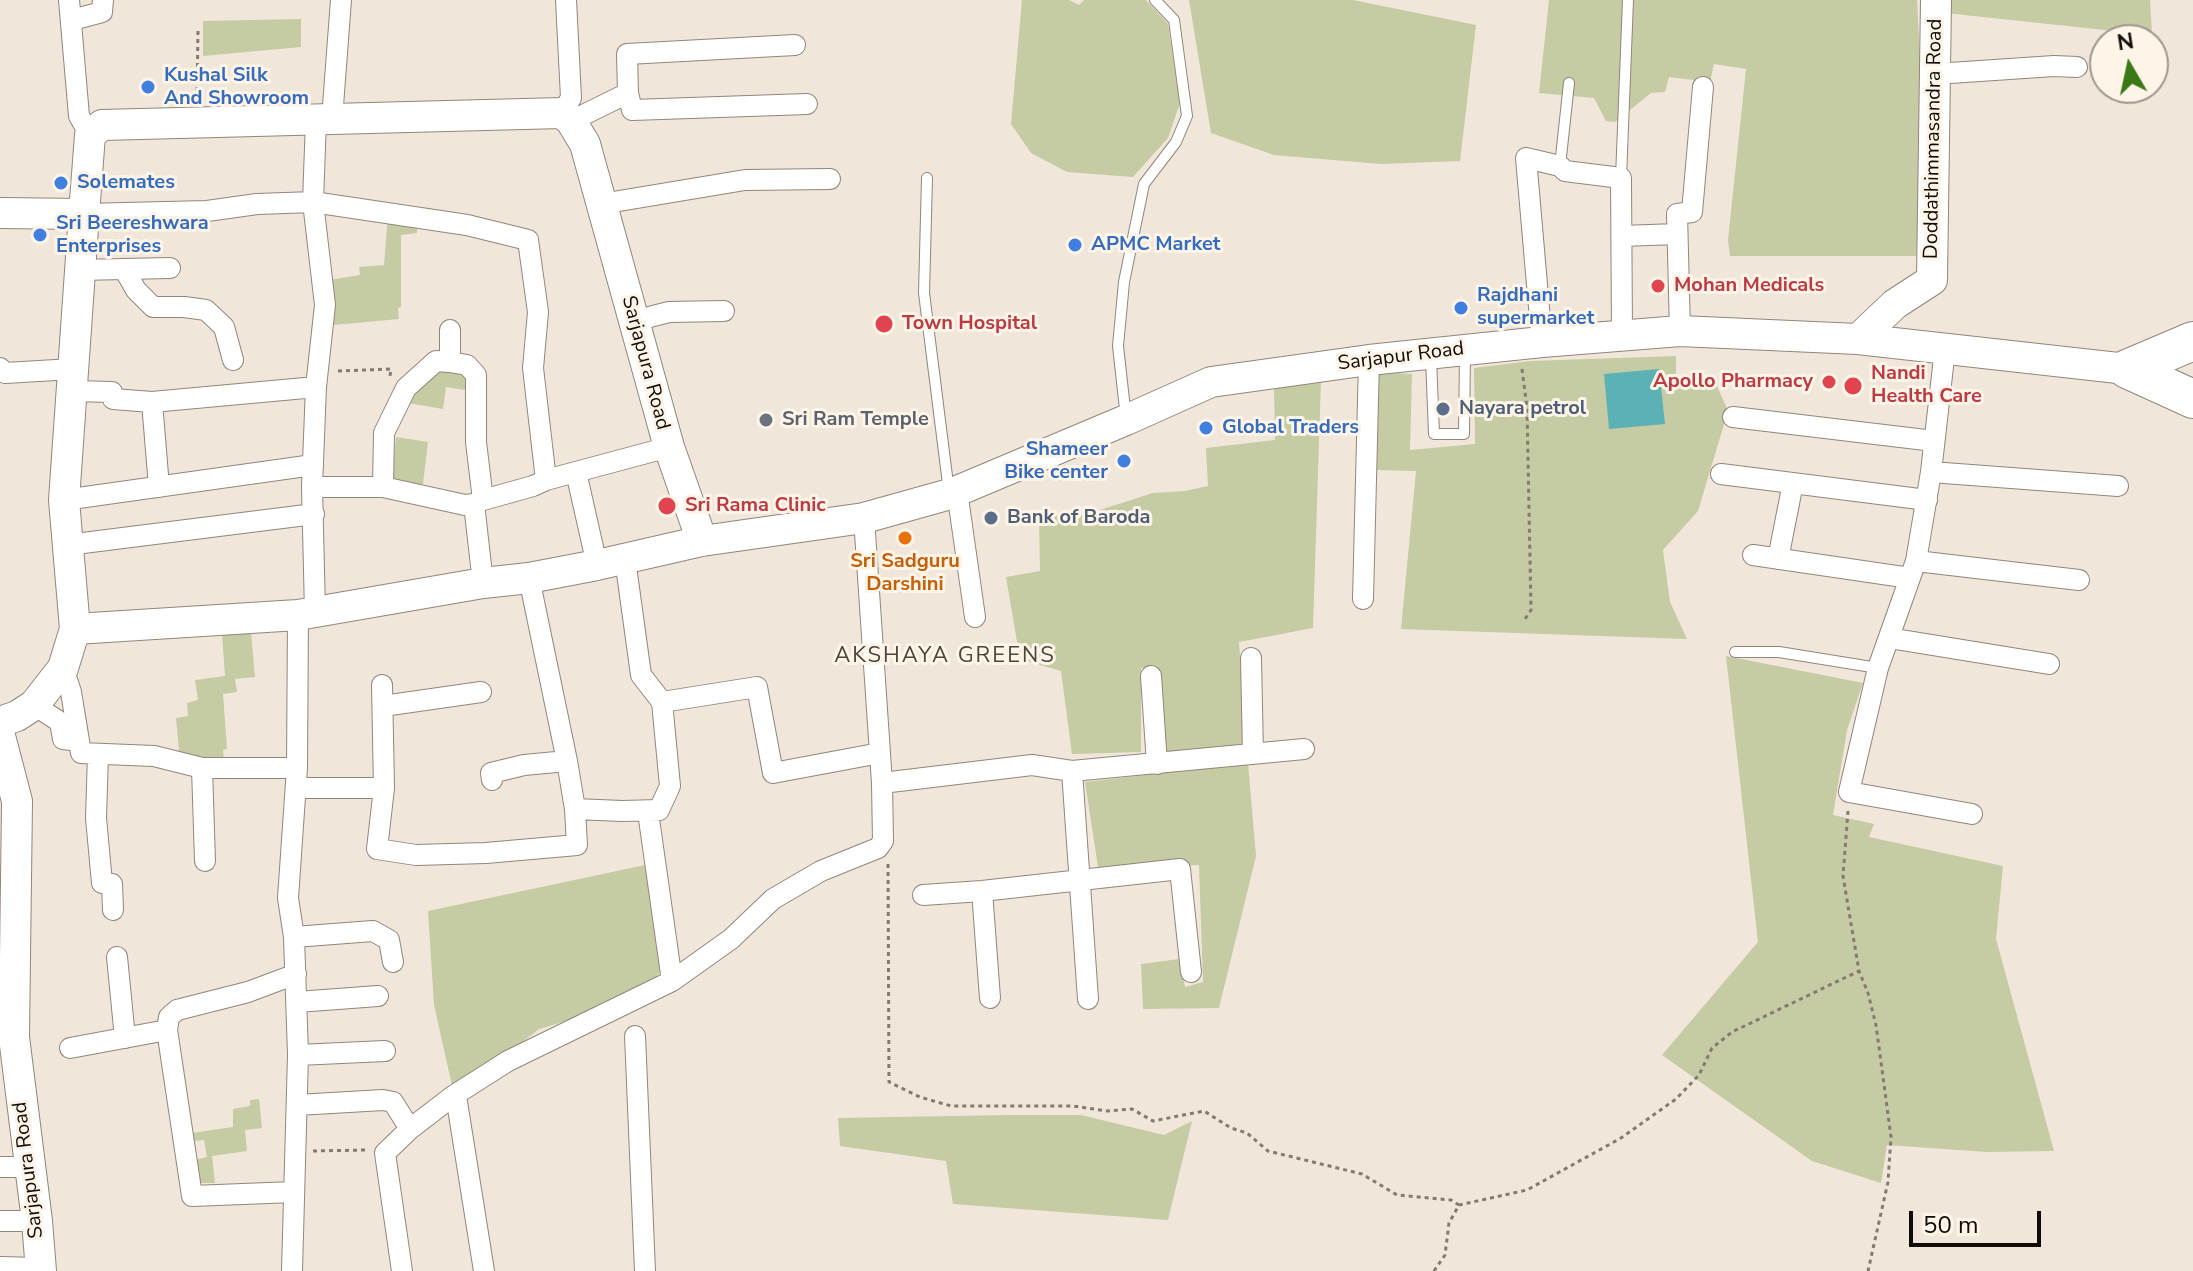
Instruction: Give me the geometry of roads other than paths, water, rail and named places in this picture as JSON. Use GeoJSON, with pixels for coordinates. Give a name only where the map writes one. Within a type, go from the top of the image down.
{"type":"FeatureCollection","features":[{"type":"Feature","properties":{"kind":"highway"},"geometry":{"type":"LineString","coordinates":[[2127,369],[2193,341]]}},
{"type":"Feature","properties":{"kind":"highway"},"geometry":{"type":"LineString","coordinates":[[2127,369],[2193,399]]}},
{"type":"Feature","properties":{"kind":"main road","name":"Doddathimmasandra Road"},"geometry":{"type":"LineString","coordinates":[[1858,339],[1895,304],[1932,280],[1936,0]]}},
{"type":"Feature","properties":{"kind":"main road"},"geometry":{"type":"LineString","coordinates":[[0,722],[34,705],[63,668],[75,629],[64,500],[90,135],[102,125],[567,117]]}},
{"type":"Feature","properties":{"kind":"main road","name":"Sarjapura Road"},"geometry":{"type":"LineString","coordinates":[[567,117],[585,144],[669,447],[702,541]]}},
{"type":"Feature","properties":{"kind":"main road"},"geometry":{"type":"LineString","coordinates":[[0,213],[84,214]]}},
{"type":"Feature","properties":{"kind":"main road","name":"Sarjapur Road"},"geometry":{"type":"LineString","coordinates":[[702,541],[864,518],[953,492],[1211,382],[1369,360],[1680,331],[1858,339],[2127,369]]}},
{"type":"Feature","properties":{"kind":"main road"},"geometry":{"type":"LineString","coordinates":[[75,629],[306,614],[529,578],[702,541]]}},
{"type":"Feature","properties":{"kind":"main road","name":"Sarjapura Road"},"geometry":{"type":"LineString","coordinates":[[0,736],[17,801],[8,922],[14,1037],[9,1076],[15,1167],[37,1221],[40,1269]]}},
{"type":"Feature","properties":{"kind":"street"},"geometry":{"type":"LineString","coordinates":[[90,135],[79,116],[70,10],[102,12],[103,0]]}},
{"type":"Feature","properties":{"kind":"street"},"geometry":{"type":"LineString","coordinates":[[292,1271],[298,1055],[294,937],[288,898],[314,514],[312,487],[317,379],[325,305],[313,202],[341,0]]}},
{"type":"Feature","properties":{"kind":"street"},"geometry":{"type":"LineString","coordinates":[[566,0],[571,98],[567,117]]}},
{"type":"Feature","properties":{"kind":"street"},"geometry":{"type":"LineString","coordinates":[[795,45],[627,54],[628,93],[632,110],[807,104]]}},
{"type":"Feature","properties":{"kind":"street"},"geometry":{"type":"LineString","coordinates":[[1935,74],[2077,67]]}},
{"type":"Feature","properties":{"kind":"street"},"geometry":{"type":"LineString","coordinates":[[1680,331],[1677,214],[1692,212],[1703,87]]}},
{"type":"Feature","properties":{"kind":"street"},"geometry":{"type":"LineString","coordinates":[[567,117],[628,93]]}},
{"type":"Feature","properties":{"kind":"street"},"geometry":{"type":"LineString","coordinates":[[1530,343],[1526,158],[1560,166],[1565,171],[1621,178],[1622,335]]}},
{"type":"Feature","properties":{"kind":"street"},"geometry":{"type":"LineString","coordinates":[[601,204],[745,180],[830,179]]}},
{"type":"Feature","properties":{"kind":"street"},"geometry":{"type":"LineString","coordinates":[[84,214],[207,211],[257,204],[313,202],[467,225],[528,240],[538,312],[533,368],[546,480]]}},
{"type":"Feature","properties":{"kind":"street"},"geometry":{"type":"LineString","coordinates":[[1622,236],[1677,234]]}},
{"type":"Feature","properties":{"kind":"street"},"geometry":{"type":"LineString","coordinates":[[79,270],[170,268]]}},
{"type":"Feature","properties":{"kind":"street"},"geometry":{"type":"LineString","coordinates":[[124,269],[136,290],[153,307],[206,310],[224,327],[233,360]]}},
{"type":"Feature","properties":{"kind":"street"},"geometry":{"type":"LineString","coordinates":[[634,321],[669,312],[724,311]]}},
{"type":"Feature","properties":{"kind":"street"},"geometry":{"type":"LineString","coordinates":[[450,330],[450,362]]}},
{"type":"Feature","properties":{"kind":"street"},"geometry":{"type":"LineString","coordinates":[[1945,349],[1927,500],[1913,569],[1878,668],[1849,792],[1972,814]]}},
{"type":"Feature","properties":{"kind":"street"},"geometry":{"type":"LineString","coordinates":[[1363,599],[1369,360]]}},
{"type":"Feature","properties":{"kind":"street"},"geometry":{"type":"LineString","coordinates":[[383,487],[384,433],[406,388],[436,361],[467,365],[476,375],[483,583]]}},
{"type":"Feature","properties":{"kind":"street"},"geometry":{"type":"LineString","coordinates":[[0,368],[5,373],[73,380],[112,392],[113,399],[152,402],[317,379]]}},
{"type":"Feature","properties":{"kind":"street"},"geometry":{"type":"LineString","coordinates":[[152,402],[159,487]]}},
{"type":"Feature","properties":{"kind":"street"},"geometry":{"type":"LineString","coordinates":[[1733,417],[1934,441]]}},
{"type":"Feature","properties":{"kind":"street"},"geometry":{"type":"LineString","coordinates":[[312,487],[383,487],[465,505],[669,447]]}},
{"type":"Feature","properties":{"kind":"street"},"geometry":{"type":"LineString","coordinates":[[64,500],[313,465]]}},
{"type":"Feature","properties":{"kind":"street"},"geometry":{"type":"LineString","coordinates":[[575,809],[659,810],[670,786],[662,702],[641,675],[611,562],[576,472]]}},
{"type":"Feature","properties":{"kind":"street"},"geometry":{"type":"LineString","coordinates":[[1931,472],[2118,486]]}},
{"type":"Feature","properties":{"kind":"street"},"geometry":{"type":"LineString","coordinates":[[1721,474],[1927,500]]}},
{"type":"Feature","properties":{"kind":"street"},"geometry":{"type":"LineString","coordinates":[[1778,559],[1793,483]]}},
{"type":"Feature","properties":{"kind":"street"},"geometry":{"type":"LineString","coordinates":[[953,492],[975,617]]}},
{"type":"Feature","properties":{"kind":"street"},"geometry":{"type":"LineString","coordinates":[[67,545],[314,514]]}},
{"type":"Feature","properties":{"kind":"street"},"geometry":{"type":"LineString","coordinates":[[402,1271],[385,1153],[410,1129],[453,1096],[508,1061],[672,981],[731,939],[773,899],[821,871],[878,848],[883,841],[882,783],[864,518]]}},
{"type":"Feature","properties":{"kind":"street"},"geometry":{"type":"LineString","coordinates":[[1753,555],[2079,580]]}},
{"type":"Feature","properties":{"kind":"street"},"geometry":{"type":"LineString","coordinates":[[481,692],[383,695],[384,788],[377,849],[416,855],[577,845],[567,761],[529,578]]}},
{"type":"Feature","properties":{"kind":"street"},"geometry":{"type":"LineString","coordinates":[[1889,638],[2049,664]]}},
{"type":"Feature","properties":{"kind":"street"},"geometry":{"type":"LineString","coordinates":[[1251,658],[1253,754]]}},
{"type":"Feature","properties":{"kind":"street"},"geometry":{"type":"LineString","coordinates":[[63,668],[71,692],[81,753],[154,756],[202,768],[384,788]]}},
{"type":"Feature","properties":{"kind":"street"},"geometry":{"type":"LineString","coordinates":[[1151,676],[1157,764]]}},
{"type":"Feature","properties":{"kind":"street"},"geometry":{"type":"LineString","coordinates":[[662,702],[757,687],[773,773],[880,753]]}},
{"type":"Feature","properties":{"kind":"street"},"geometry":{"type":"LineString","coordinates":[[34,705],[60,722],[63,739],[79,741]]}},
{"type":"Feature","properties":{"kind":"street"},"geometry":{"type":"LineString","coordinates":[[882,783],[1032,765],[1072,771],[1304,749]]}},
{"type":"Feature","properties":{"kind":"street"},"geometry":{"type":"LineString","coordinates":[[98,754],[96,818],[102,883],[112,884],[113,910]]}},
{"type":"Feature","properties":{"kind":"street"},"geometry":{"type":"LineString","coordinates":[[492,780],[491,773],[524,765],[567,761]]}},
{"type":"Feature","properties":{"kind":"street"},"geometry":{"type":"LineString","coordinates":[[202,768],[205,861]]}},
{"type":"Feature","properties":{"kind":"street"},"geometry":{"type":"LineString","coordinates":[[1072,771],[1088,999]]}},
{"type":"Feature","properties":{"kind":"street"},"geometry":{"type":"LineString","coordinates":[[648,812],[672,981]]}},
{"type":"Feature","properties":{"kind":"street"},"geometry":{"type":"LineString","coordinates":[[923,895],[1180,869],[1191,972]]}},
{"type":"Feature","properties":{"kind":"street"},"geometry":{"type":"LineString","coordinates":[[982,891],[990,998]]}},
{"type":"Feature","properties":{"kind":"street"},"geometry":{"type":"LineString","coordinates":[[294,937],[373,931],[389,940],[393,962]]}},
{"type":"Feature","properties":{"kind":"street"},"geometry":{"type":"LineString","coordinates":[[117,957],[125,1038]]}},
{"type":"Feature","properties":{"kind":"street"},"geometry":{"type":"LineString","coordinates":[[294,1192],[192,1196],[167,1030],[169,1017],[177,1010],[248,992],[296,974]]}},
{"type":"Feature","properties":{"kind":"street"},"geometry":{"type":"LineString","coordinates":[[297,1002],[378,996]]}},
{"type":"Feature","properties":{"kind":"street"},"geometry":{"type":"LineString","coordinates":[[70,1048],[167,1030]]}},
{"type":"Feature","properties":{"kind":"street"},"geometry":{"type":"LineString","coordinates":[[635,1036],[645,1271]]}},
{"type":"Feature","properties":{"kind":"street"},"geometry":{"type":"LineString","coordinates":[[298,1055],[385,1051]]}},
{"type":"Feature","properties":{"kind":"street"},"geometry":{"type":"LineString","coordinates":[[453,1096],[457,1102],[484,1271]]}},
{"type":"Feature","properties":{"kind":"street"},"geometry":{"type":"LineString","coordinates":[[297,1105],[393,1102],[410,1129]]}},
{"type":"Feature","properties":{"kind":"street"},"geometry":{"type":"LineString","coordinates":[[0,1221],[37,1221]]}},
{"type":"Feature","properties":{"kind":"street"},"geometry":{"type":"LineString","coordinates":[[0,1267],[40,1269]]}},
{"type":"Feature","properties":{"kind":"lane"},"geometry":{"type":"LineString","coordinates":[[1126,420],[1118,346],[1121,299],[1127,268],[1144,184],[1176,142],[1187,116],[1174,20],[1155,0]]}},
{"type":"Feature","properties":{"kind":"lane"},"geometry":{"type":"LineString","coordinates":[[1621,178],[1628,0]]}},
{"type":"Feature","properties":{"kind":"lane"},"geometry":{"type":"LineString","coordinates":[[1560,166],[1569,83]]}},
{"type":"Feature","properties":{"kind":"lane"},"geometry":{"type":"LineString","coordinates":[[927,178],[924,293],[953,492]]}},
{"type":"Feature","properties":{"kind":"lane"},"geometry":{"type":"LineString","coordinates":[[1431,353],[1434,434],[1464,434],[1465,350]]}},
{"type":"Feature","properties":{"kind":"lane"},"geometry":{"type":"LineString","coordinates":[[1735,652],[1779,652],[1878,668]]}},
{"type":"Feature","properties":{"kind":"water"},"geometry":{"type":"Polygon","coordinates":[[[1659,369],[1665,424],[1609,429],[1604,374],[1659,369]]]}},
{"type":"Feature","properties":{"kind":"place","name":"Kushal Silk And Showroom"},"geometry":{"type":"Point","coordinates":[148,87]}},
{"type":"Feature","properties":{"kind":"place","name":"Solemates"},"geometry":{"type":"Point","coordinates":[61,183]}},
{"type":"Feature","properties":{"kind":"place","name":"Sri Beereshwara Enterprises"},"geometry":{"type":"Point","coordinates":[40,235]}},
{"type":"Feature","properties":{"kind":"place","name":"APMC Market"},"geometry":{"type":"Point","coordinates":[1075,245]}},
{"type":"Feature","properties":{"kind":"place","name":"Mohan Medicals"},"geometry":{"type":"Point","coordinates":[1658,286]}},
{"type":"Feature","properties":{"kind":"place","name":"Rajdhani supermarket"},"geometry":{"type":"Point","coordinates":[1461,308]}},
{"type":"Feature","properties":{"kind":"place","name":"Town Hospital"},"geometry":{"type":"Point","coordinates":[884,324]}},
{"type":"Feature","properties":{"kind":"place","name":"Apollo Pharmacy"},"geometry":{"type":"Point","coordinates":[1829,382]}},
{"type":"Feature","properties":{"kind":"place","name":"Nandi Health Care"},"geometry":{"type":"Point","coordinates":[1853,386]}},
{"type":"Feature","properties":{"kind":"place","name":"Nayara petrol"},"geometry":{"type":"Point","coordinates":[1443,409]}},
{"type":"Feature","properties":{"kind":"place","name":"Sri Ram Temple"},"geometry":{"type":"Point","coordinates":[766,420]}},
{"type":"Feature","properties":{"kind":"place","name":"Global Traders"},"geometry":{"type":"Point","coordinates":[1206,428]}},
{"type":"Feature","properties":{"kind":"place","name":"Shameer Bike center"},"geometry":{"type":"Point","coordinates":[1124,461]}},
{"type":"Feature","properties":{"kind":"place","name":"Sri Rama Clinic"},"geometry":{"type":"Point","coordinates":[667,506]}},
{"type":"Feature","properties":{"kind":"place","name":"Bank of Baroda"},"geometry":{"type":"Point","coordinates":[991,518]}},
{"type":"Feature","properties":{"kind":"place","name":"Sri Sadguru Darshini"},"geometry":{"type":"Point","coordinates":[905,538]}},
{"type":"Feature","properties":{"kind":"district","name":"AKSHAYA GREENS"},"geometry":{"type":"Point","coordinates":[945,657]}}]}
